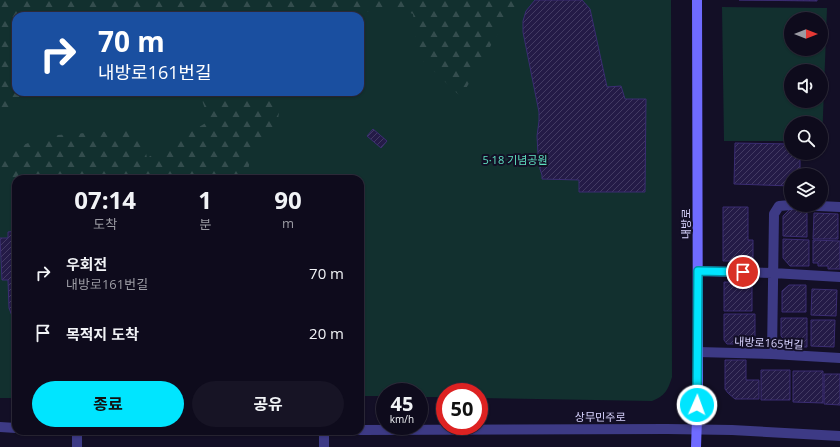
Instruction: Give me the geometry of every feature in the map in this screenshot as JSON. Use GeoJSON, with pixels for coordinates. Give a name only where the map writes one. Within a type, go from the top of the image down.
{"type":"FeatureCollection","features":[{"type":"Feature","properties":{"kind":"street","name":"내방로"},"geometry":{"type":"LineString","coordinates":[[696,447],[698,390],[697,0]]}},
{"type":"Feature","properties":{"kind":"street"},"geometry":{"type":"LineString","coordinates":[[772,354],[774,214],[780,206],[784,206]]}},
{"type":"Feature","properties":{"kind":"street"},"geometry":{"type":"LineString","coordinates":[[828,207],[840,208]]}},
{"type":"Feature","properties":{"kind":"street"},"geometry":{"type":"LineString","coordinates":[[698,271],[840,276]]}},
{"type":"Feature","properties":{"kind":"street","name":"내방로165번길"},"geometry":{"type":"LineString","coordinates":[[698,352],[840,358]]}},
{"type":"Feature","properties":{"kind":"street"},"geometry":{"type":"LineString","coordinates":[[0,427],[12,428]]}},
{"type":"Feature","properties":{"kind":"street","name":"상무민주로"},"geometry":{"type":"LineString","coordinates":[[364,430],[696,429],[840,436]]}},
{"type":"Feature","properties":{"kind":"street"},"geometry":{"type":"LineString","coordinates":[[77,435],[77,447]]}},
{"type":"Feature","properties":{"kind":"street"},"geometry":{"type":"LineString","coordinates":[[324,435],[324,447]]}},
{"type":"Feature","properties":{"kind":"green space","name":"5·18 기념공원"},"geometry":{"type":"Polygon","coordinates":[[[0,0],[671,0],[672,377],[669,386],[663,395],[652,401],[488,398],[488,383],[436,383],[436,397],[428,397],[428,383],[376,383],[376,396],[364,396],[364,175],[12,175],[12,398],[0,398],[0,0]]]}},
{"type":"Feature","properties":{"kind":"green space"},"geometry":{"type":"Polygon","coordinates":[[[0,0],[520,0],[501,28],[461,97],[418,56],[413,14],[390,5],[364,13],[321,12],[302,9],[296,12],[12,12],[12,96],[43,96],[17,104],[0,121],[0,0]]]}},
{"type":"Feature","properties":{"kind":"green space"},"geometry":{"type":"Polygon","coordinates":[[[722,7],[827,8],[827,12],[784,12],[784,56],[825,56],[825,64],[784,64],[784,108],[823,108],[823,116],[784,116],[784,141],[724,141],[722,7]]]}},
{"type":"Feature","properties":{"kind":"green space"},"geometry":{"type":"Polygon","coordinates":[[[174,96],[281,96],[276,133],[251,152],[248,175],[12,175],[12,179],[0,179],[0,154],[44,136],[141,129],[147,158],[209,121],[202,100],[174,96]]]}},
{"type":"Feature","properties":{"kind":"building"},"geometry":{"type":"Polygon","coordinates":[[[535,0],[582,0],[590,9],[607,87],[621,86],[625,99],[646,99],[645,192],[579,192],[579,180],[542,179],[537,136],[539,112],[523,32],[523,21],[526,11],[535,0]]]}},
{"type":"Feature","properties":{"kind":"building"},"geometry":{"type":"Polygon","coordinates":[[[739,0],[817,0],[817,1],[739,0]]]}},
{"type":"Feature","properties":{"kind":"building"},"geometry":{"type":"Polygon","coordinates":[[[373,129],[387,141],[381,148],[367,136],[373,129]]]}},
{"type":"Feature","properties":{"kind":"building"},"geometry":{"type":"Polygon","coordinates":[[[735,143],[784,144],[784,160],[800,160],[800,168],[784,168],[784,186],[734,184],[735,143]]]}},
{"type":"Feature","properties":{"kind":"building"},"geometry":{"type":"Polygon","coordinates":[[[723,207],[748,207],[748,240],[753,240],[753,261],[723,261],[723,207]]]}},
{"type":"Feature","properties":{"kind":"building"},"geometry":{"type":"Polygon","coordinates":[[[787,212],[807,212],[807,237],[783,236],[783,216],[787,212]]]}},
{"type":"Feature","properties":{"kind":"building"},"geometry":{"type":"Polygon","coordinates":[[[814,213],[838,214],[838,239],[813,239],[814,213]]]}},
{"type":"Feature","properties":{"kind":"building"},"geometry":{"type":"Polygon","coordinates":[[[8,232],[12,232],[12,316],[9,308],[8,280],[2,280],[0,238],[8,238],[8,232]]]}},
{"type":"Feature","properties":{"kind":"building"},"geometry":{"type":"Polygon","coordinates":[[[783,239],[809,240],[809,266],[790,266],[783,258],[783,239]]]}},
{"type":"Feature","properties":{"kind":"building"},"geometry":{"type":"Polygon","coordinates":[[[813,240],[840,241],[840,269],[828,269],[828,266],[818,266],[818,263],[813,263],[813,240]]]}},
{"type":"Feature","properties":{"kind":"building"},"geometry":{"type":"Polygon","coordinates":[[[724,282],[752,282],[752,311],[724,311],[724,282]]]}},
{"type":"Feature","properties":{"kind":"building"},"geometry":{"type":"Polygon","coordinates":[[[789,285],[806,285],[806,312],[782,312],[782,291],[789,285]]]}},
{"type":"Feature","properties":{"kind":"building"},"geometry":{"type":"Polygon","coordinates":[[[812,289],[837,290],[836,316],[811,315],[812,289]]]}},
{"type":"Feature","properties":{"kind":"building"},"geometry":{"type":"Polygon","coordinates":[[[724,314],[755,314],[755,344],[727,344],[724,340],[724,314]]]}},
{"type":"Feature","properties":{"kind":"building"},"geometry":{"type":"Polygon","coordinates":[[[781,318],[807,318],[807,347],[791,347],[781,336],[781,318]]]}},
{"type":"Feature","properties":{"kind":"building"},"geometry":{"type":"Polygon","coordinates":[[[811,320],[835,320],[834,347],[811,346],[811,320]]]}},
{"type":"Feature","properties":{"kind":"building"},"geometry":{"type":"Polygon","coordinates":[[[725,360],[746,360],[746,380],[759,380],[759,399],[735,399],[728,393],[725,389],[725,360]]]}},
{"type":"Feature","properties":{"kind":"building"},"geometry":{"type":"Polygon","coordinates":[[[761,370],[790,370],[790,400],[761,400],[761,370]]]}},
{"type":"Feature","properties":{"kind":"building"},"geometry":{"type":"Polygon","coordinates":[[[793,371],[823,371],[823,403],[793,402],[793,371]]]}},
{"type":"Feature","properties":{"kind":"building"},"geometry":{"type":"Polygon","coordinates":[[[824,374],[840,374],[840,405],[824,404],[824,374]]]}},
{"type":"Feature","properties":{"kind":"route"},"geometry":{"type":"LineString","coordinates":[[697,405],[698,271],[743,272]]}}]}
